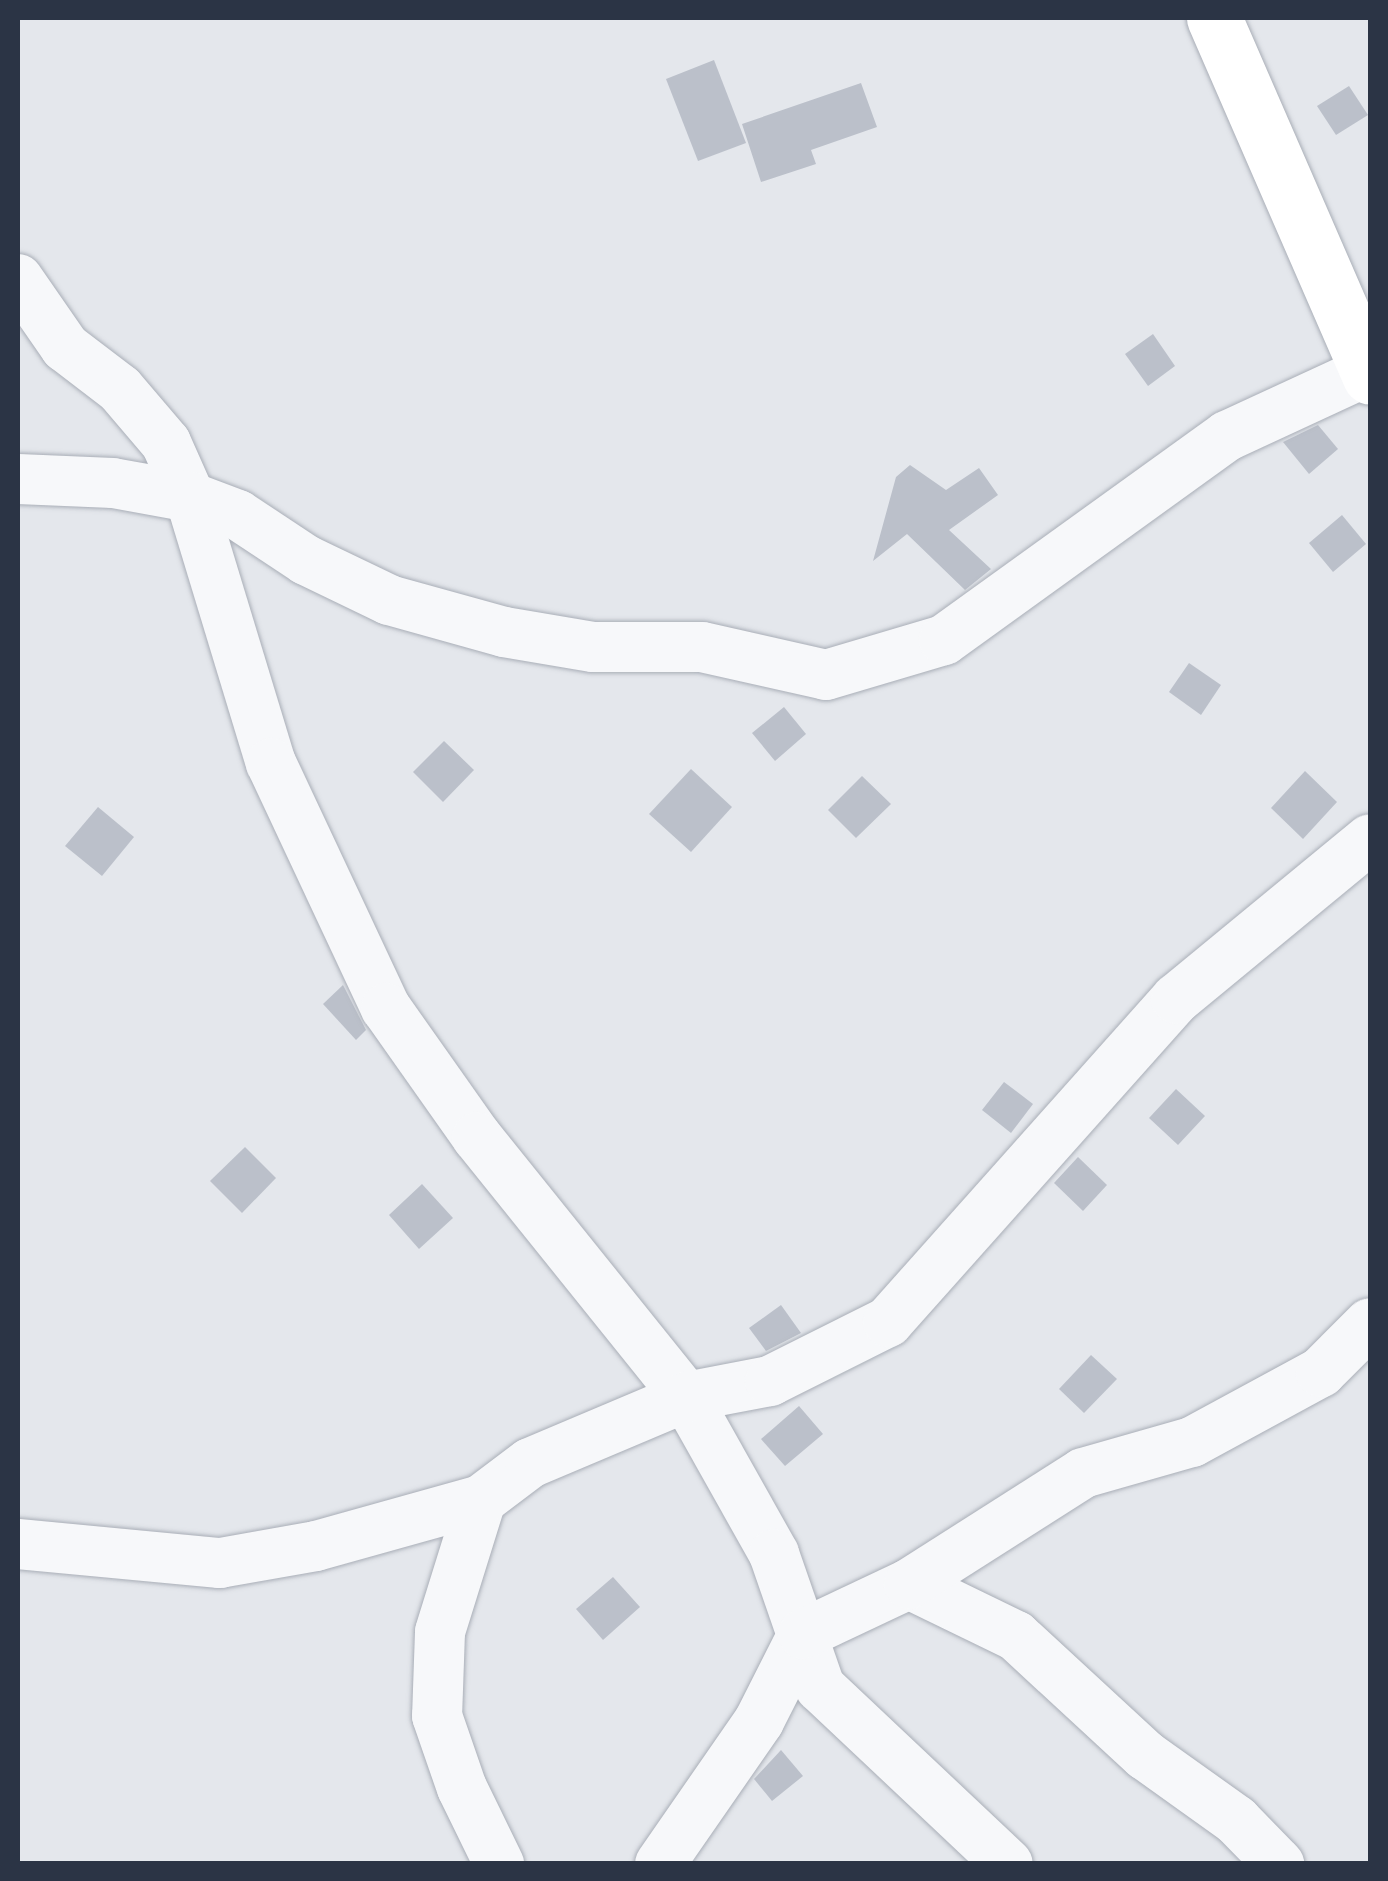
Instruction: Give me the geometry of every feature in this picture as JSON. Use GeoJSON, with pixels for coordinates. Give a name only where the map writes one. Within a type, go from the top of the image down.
{"type":"FeatureCollection","features":[{"type":"Feature","properties":{"kind":"street"},"geometry":{"type":"LineString","coordinates":[[18,479],[112,482],[190,497],[238,515],[306,560],[390,600],[504,632],[593,647],[702,648],[826,675],[944,640],[1227,436],[1369,373],[1214,18]]}},
{"type":"Feature","properties":{"kind":"street"},"geometry":{"type":"LineString","coordinates":[[18,279],[64,347],[120,388],[166,443],[190,497],[271,764],[386,1008],[477,1137],[686,1397],[774,1554],[820,1687],[1008,1864]]}},
{"type":"Feature","properties":{"kind":"street"},"geometry":{"type":"LineString","coordinates":[[18,1544],[220,1563],[316,1546],[481,1500],[530,1463],[686,1397],[770,1381],[888,1322],[1176,998],[1370,839]]}},
{"type":"Feature","properties":{"kind":"street"},"geometry":{"type":"LineString","coordinates":[[660,1864],[749,1737],[803,1634],[909,1584],[1083,1474],[1192,1442],[1322,1372],[1370,1322]]}},
{"type":"Feature","properties":{"kind":"street"},"geometry":{"type":"LineString","coordinates":[[481,1500],[440,1632],[437,1716],[462,1788],[500,1864]]}},
{"type":"Feature","properties":{"kind":"street"},"geometry":{"type":"LineString","coordinates":[[909,1584],[1016,1636],[1144,1755],[1236,1820],[1279,1864]]}},
{"type":"Feature","properties":{"kind":"building"},"geometry":{"type":"Polygon","coordinates":[[[714,60],[746,143],[698,161],[666,79],[714,60]]]}},
{"type":"Feature","properties":{"kind":"building"},"geometry":{"type":"Polygon","coordinates":[[[861,83],[877,127],[811,150],[816,164],[761,182],[742,124],[861,83]]]}},
{"type":"Feature","properties":{"kind":"building"},"geometry":{"type":"Polygon","coordinates":[[[1349,86],[1368,115],[1336,135],[1317,106],[1349,86]]]}},
{"type":"Feature","properties":{"kind":"building"},"geometry":{"type":"Polygon","coordinates":[[[1153,334],[1175,366],[1148,386],[1125,354],[1153,334]]]}},
{"type":"Feature","properties":{"kind":"building"},"geometry":{"type":"Polygon","coordinates":[[[1318,425],[1338,449],[1309,474],[1283,442],[1318,425]]]}},
{"type":"Feature","properties":{"kind":"building"},"geometry":{"type":"Polygon","coordinates":[[[910,465],[946,490],[979,468],[998,495],[949,530],[991,569],[965,590],[907,534],[873,561],[896,477],[910,465]]]}},
{"type":"Feature","properties":{"kind":"building"},"geometry":{"type":"Polygon","coordinates":[[[1342,515],[1366,544],[1333,572],[1309,543],[1342,515]]]}},
{"type":"Feature","properties":{"kind":"building"},"geometry":{"type":"Polygon","coordinates":[[[1189,663],[1221,685],[1201,715],[1169,692],[1189,663]]]}},
{"type":"Feature","properties":{"kind":"building"},"geometry":{"type":"Polygon","coordinates":[[[784,707],[806,734],[775,761],[752,733],[784,707]]]}},
{"type":"Feature","properties":{"kind":"building"},"geometry":{"type":"Polygon","coordinates":[[[444,741],[474,770],[443,802],[413,772],[444,741]]]}},
{"type":"Feature","properties":{"kind":"building"},"geometry":{"type":"Polygon","coordinates":[[[691,769],[732,807],[691,852],[649,814],[691,769]]]}},
{"type":"Feature","properties":{"kind":"building"},"geometry":{"type":"Polygon","coordinates":[[[1305,771],[1337,802],[1303,839],[1271,808],[1305,771]]]}},
{"type":"Feature","properties":{"kind":"building"},"geometry":{"type":"Polygon","coordinates":[[[862,776],[891,804],[856,838],[828,810],[862,776]]]}},
{"type":"Feature","properties":{"kind":"building"},"geometry":{"type":"Polygon","coordinates":[[[98,807],[134,837],[102,876],[65,846],[98,807]]]}},
{"type":"Feature","properties":{"kind":"building"},"geometry":{"type":"Polygon","coordinates":[[[343,985],[366,1030],[356,1040],[323,1004],[343,985]]]}},
{"type":"Feature","properties":{"kind":"building"},"geometry":{"type":"Polygon","coordinates":[[[1004,1082],[1033,1104],[1011,1133],[982,1110],[1004,1082]]]}},
{"type":"Feature","properties":{"kind":"building"},"geometry":{"type":"Polygon","coordinates":[[[1176,1089],[1205,1116],[1178,1145],[1149,1118],[1176,1089]]]}},
{"type":"Feature","properties":{"kind":"building"},"geometry":{"type":"Polygon","coordinates":[[[245,1147],[276,1178],[242,1213],[210,1181],[245,1147]]]}},
{"type":"Feature","properties":{"kind":"building"},"geometry":{"type":"Polygon","coordinates":[[[1078,1157],[1107,1185],[1083,1211],[1054,1183],[1078,1157]]]}},
{"type":"Feature","properties":{"kind":"building"},"geometry":{"type":"Polygon","coordinates":[[[422,1184],[453,1218],[419,1249],[389,1215],[422,1184]]]}},
{"type":"Feature","properties":{"kind":"building"},"geometry":{"type":"Polygon","coordinates":[[[781,1305],[801,1333],[766,1351],[749,1328],[781,1305]]]}},
{"type":"Feature","properties":{"kind":"building"},"geometry":{"type":"Polygon","coordinates":[[[1091,1355],[1117,1379],[1084,1413],[1059,1389],[1091,1355]]]}},
{"type":"Feature","properties":{"kind":"building"},"geometry":{"type":"Polygon","coordinates":[[[799,1406],[823,1434],[785,1466],[761,1439],[799,1406]]]}},
{"type":"Feature","properties":{"kind":"building"},"geometry":{"type":"Polygon","coordinates":[[[613,1577],[640,1607],[603,1640],[576,1609],[613,1577]]]}},
{"type":"Feature","properties":{"kind":"building"},"geometry":{"type":"Polygon","coordinates":[[[781,1750],[803,1776],[772,1801],[754,1779],[781,1750]]]}}]}
